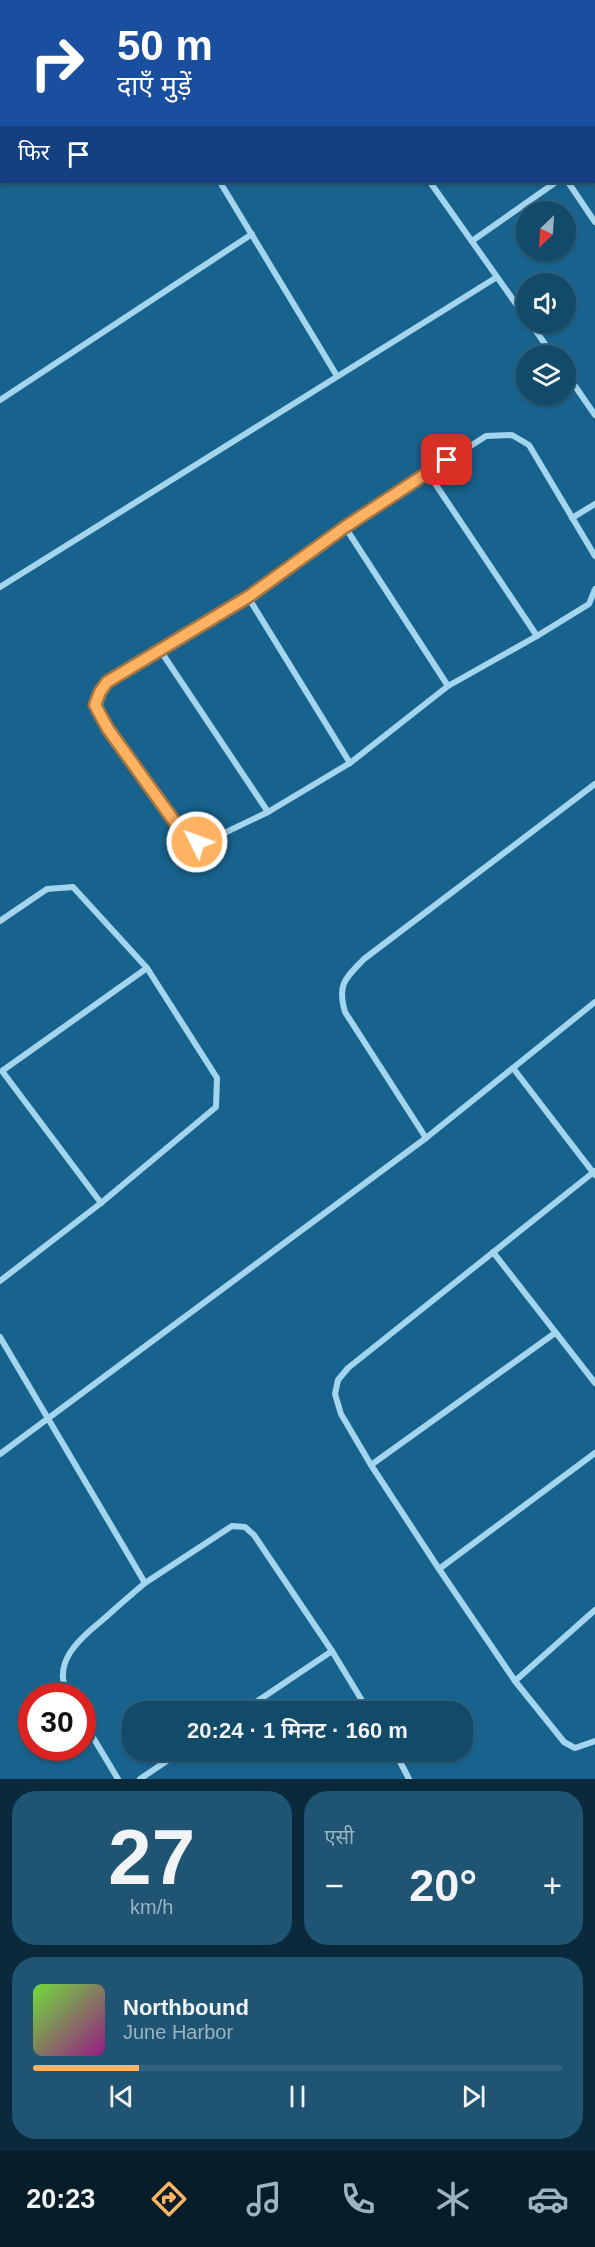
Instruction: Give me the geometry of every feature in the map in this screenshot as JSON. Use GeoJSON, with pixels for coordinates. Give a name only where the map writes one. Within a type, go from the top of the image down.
{"type":"FeatureCollection","features":[{"type":"Feature","properties":{"kind":"street"},"geometry":{"type":"LineString","coordinates":[[220,183],[337,376]]}},
{"type":"Feature","properties":{"kind":"street"},"geometry":{"type":"LineString","coordinates":[[431,183],[516,304]]}},
{"type":"Feature","properties":{"kind":"street"},"geometry":{"type":"LineString","coordinates":[[472,241],[555,183]]}},
{"type":"Feature","properties":{"kind":"street"},"geometry":{"type":"LineString","coordinates":[[569,183],[595,222]]}},
{"type":"Feature","properties":{"kind":"street"},"geometry":{"type":"LineString","coordinates":[[0,400],[252,234]]}},
{"type":"Feature","properties":{"kind":"street"},"geometry":{"type":"LineString","coordinates":[[0,587],[497,277]]}},
{"type":"Feature","properties":{"kind":"street"},"geometry":{"type":"LineString","coordinates":[[576,387],[595,415]]}},
{"type":"Feature","properties":{"kind":"street"},"geometry":{"type":"LineString","coordinates":[[595,556],[529,445],[512,435],[486,436],[345,527],[248,597],[107,682],[95,705],[108,729],[182,832],[197,842],[214,838],[268,813],[350,764],[448,686],[589,604],[595,589]]}},
{"type":"Feature","properties":{"kind":"street"},"geometry":{"type":"LineString","coordinates":[[428,473],[537,636]]}},
{"type":"Feature","properties":{"kind":"street"},"geometry":{"type":"LineString","coordinates":[[572,518],[595,504]]}},
{"type":"Feature","properties":{"kind":"street"},"geometry":{"type":"LineString","coordinates":[[345,527],[448,686]]}},
{"type":"Feature","properties":{"kind":"street"},"geometry":{"type":"LineString","coordinates":[[248,597],[350,764]]}},
{"type":"Feature","properties":{"kind":"street"},"geometry":{"type":"LineString","coordinates":[[159,650],[268,813]]}},
{"type":"Feature","properties":{"kind":"street"},"geometry":{"type":"LineString","coordinates":[[426,1138],[345,1012],[340,996],[344,981],[364,959],[595,784]]}},
{"type":"Feature","properties":{"kind":"street"},"geometry":{"type":"LineString","coordinates":[[0,921],[47,889],[73,887],[147,968],[217,1078],[216,1107],[101,1203],[0,1281]]}},
{"type":"Feature","properties":{"kind":"street"},"geometry":{"type":"LineString","coordinates":[[101,1203],[2,1071],[147,968]]}},
{"type":"Feature","properties":{"kind":"street"},"geometry":{"type":"LineString","coordinates":[[0,1454],[426,1138],[595,1002]]}},
{"type":"Feature","properties":{"kind":"street"},"geometry":{"type":"LineString","coordinates":[[513,1068],[594,1172],[348,1368],[338,1380],[335,1394],[341,1414],[371,1465],[515,1681],[564,1742],[575,1748],[595,1741]]}},
{"type":"Feature","properties":{"kind":"street"},"geometry":{"type":"LineString","coordinates":[[493,1252],[595,1383]]}},
{"type":"Feature","properties":{"kind":"street"},"geometry":{"type":"LineString","coordinates":[[371,1465],[555,1332]]}},
{"type":"Feature","properties":{"kind":"street"},"geometry":{"type":"LineString","coordinates":[[0,1337],[47,1420],[146,1583]]}},
{"type":"Feature","properties":{"kind":"street"},"geometry":{"type":"LineString","coordinates":[[440,1569],[595,1453]]}},
{"type":"Feature","properties":{"kind":"street"},"geometry":{"type":"LineString","coordinates":[[63,1683],[63,1668],[68,1655],[82,1636],[146,1583],[232,1526],[245,1527],[254,1535],[332,1651],[362,1701]]}},
{"type":"Feature","properties":{"kind":"street"},"geometry":{"type":"LineString","coordinates":[[515,1681],[595,1610]]}},
{"type":"Feature","properties":{"kind":"street"},"geometry":{"type":"LineString","coordinates":[[257,1701],[332,1651]]}},
{"type":"Feature","properties":{"kind":"street"},"geometry":{"type":"LineString","coordinates":[[96,1742],[118,1779]]}},
{"type":"Feature","properties":{"kind":"street"},"geometry":{"type":"LineString","coordinates":[[140,1779],[167,1761]]}},
{"type":"Feature","properties":{"kind":"street"},"geometry":{"type":"LineString","coordinates":[[401,1761],[410,1776],[409,1779]]}},
{"type":"Feature","properties":{"kind":"route"},"geometry":{"type":"LineString","coordinates":[[197,842],[182,832],[108,729],[95,705],[100,692],[107,682],[248,597],[345,527],[447,460]]}}]}
